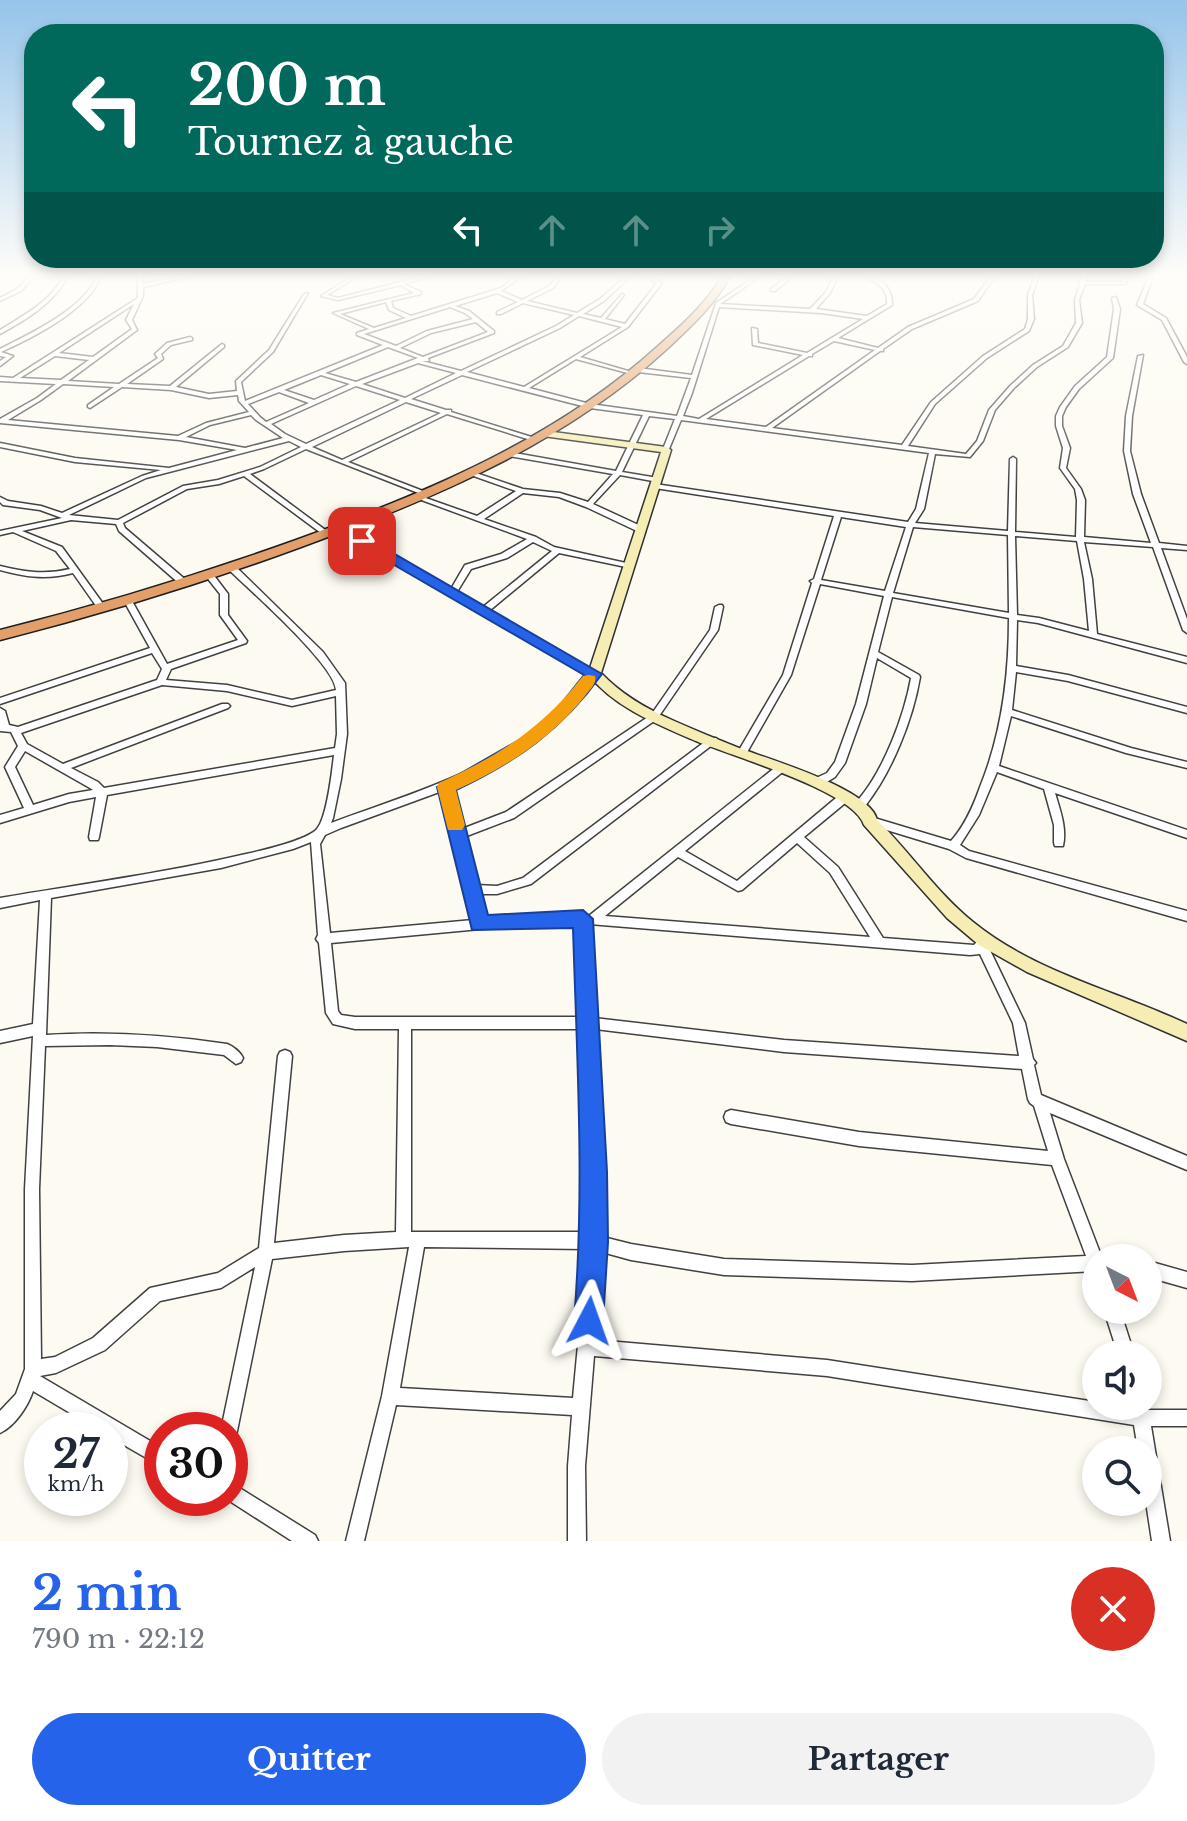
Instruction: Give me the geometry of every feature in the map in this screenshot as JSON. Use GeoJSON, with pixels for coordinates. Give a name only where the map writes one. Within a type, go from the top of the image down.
{"type":"FeatureCollection","features":[{"type":"Feature","properties":{"kind":"highway"},"geometry":{"type":"LineString","coordinates":[[0,635],[128,601],[209,575],[422,495],[541,437],[590,406],[664,348]]}},
{"type":"Feature","properties":{"kind":"street"},"geometry":{"type":"LineString","coordinates":[[14,380],[63,348]]}},
{"type":"Feature","properties":{"kind":"street"},"geometry":{"type":"LineString","coordinates":[[1,421],[110,348]]}},
{"type":"Feature","properties":{"kind":"street"},"geometry":{"type":"LineString","coordinates":[[90,406],[161,358],[158,354],[165,348]]}},
{"type":"Feature","properties":{"kind":"street"},"geometry":{"type":"LineString","coordinates":[[171,388],[220,348]]}},
{"type":"Feature","properties":{"kind":"street"},"geometry":{"type":"LineString","coordinates":[[273,348],[238,382],[238,393],[252,413],[287,439],[557,551],[626,565]]}},
{"type":"Feature","properties":{"kind":"street"},"geometry":{"type":"LineString","coordinates":[[246,403],[282,391],[382,348]]}},
{"type":"Feature","properties":{"kind":"street"},"geometry":{"type":"LineString","coordinates":[[396,348],[423,361],[590,406],[769,427],[932,453],[972,455],[992,410],[1035,366],[1064,348]]}},
{"type":"Feature","properties":{"kind":"street"},"geometry":{"type":"LineString","coordinates":[[266,424],[354,385],[454,348]]}},
{"type":"Feature","properties":{"kind":"street"},"geometry":{"type":"LineString","coordinates":[[0,499],[12,505],[41,508],[62,516],[119,522],[185,487],[246,474],[513,348]]}},
{"type":"Feature","properties":{"kind":"street"},"geometry":{"type":"LineString","coordinates":[[526,388],[592,348]]}},
{"type":"Feature","properties":{"kind":"street"},"geometry":{"type":"LineString","coordinates":[[0,903],[214,865],[288,847],[446,787],[485,769],[532,740],[562,714],[594,674],[626,565],[642,530],[666,449],[702,348]]}},
{"type":"Feature","properties":{"kind":"street"},"geometry":{"type":"LineString","coordinates":[[775,348],[810,355]]}},
{"type":"Feature","properties":{"kind":"street"},"geometry":{"type":"LineString","coordinates":[[701,420],[821,348]]}},
{"type":"Feature","properties":{"kind":"street"},"geometry":{"type":"LineString","coordinates":[[872,348],[881,350]]}},
{"type":"Feature","properties":{"kind":"street"},"geometry":{"type":"LineString","coordinates":[[769,427],[884,348]]}},
{"type":"Feature","properties":{"kind":"street"},"geometry":{"type":"LineString","coordinates":[[903,448],[933,403],[999,348]]}},
{"type":"Feature","properties":{"kind":"street"},"geometry":{"type":"LineString","coordinates":[[1093,633],[1088,579],[1080,539],[1081,500],[1078,489],[1063,468],[1068,446],[1058,420],[1061,409],[1094,368],[1110,358],[1111,348]]}},
{"type":"Feature","properties":{"kind":"street"},"geometry":{"type":"LineString","coordinates":[[0,353],[10,356],[0,364]]}},
{"type":"Feature","properties":{"kind":"street"},"geometry":{"type":"LineString","coordinates":[[54,354],[95,359]]}},
{"type":"Feature","properties":{"kind":"street"},"geometry":{"type":"LineString","coordinates":[[1141,356],[1127,429],[1127,451],[1137,478],[1137,494],[1183,610],[1187,630]]}},
{"type":"Feature","properties":{"kind":"street"},"geometry":{"type":"LineString","coordinates":[[577,358],[636,372],[694,377]]}},
{"type":"Feature","properties":{"kind":"street"},"geometry":{"type":"LineString","coordinates":[[323,374],[541,437],[666,449]]}},
{"type":"Feature","properties":{"kind":"street"},"geometry":{"type":"LineString","coordinates":[[0,379],[171,388],[209,396],[238,393]]}},
{"type":"Feature","properties":{"kind":"street"},"geometry":{"type":"LineString","coordinates":[[421,402],[418,396],[424,389]]}},
{"type":"Feature","properties":{"kind":"street"},"geometry":{"type":"LineString","coordinates":[[282,391],[316,403]]}},
{"type":"Feature","properties":{"kind":"street"},"geometry":{"type":"LineString","coordinates":[[345,461],[449,411]]}},
{"type":"Feature","properties":{"kind":"street"},"geometry":{"type":"LineString","coordinates":[[179,438],[208,424],[252,413]]}},
{"type":"Feature","properties":{"kind":"street"},"geometry":{"type":"LineString","coordinates":[[589,505],[618,473],[647,413]]}},
{"type":"Feature","properties":{"kind":"street"},"geometry":{"type":"LineString","coordinates":[[1,421],[179,438],[242,449]]}},
{"type":"Feature","properties":{"kind":"street"},"geometry":{"type":"LineString","coordinates":[[62,516],[116,488],[168,470],[287,439]]}},
{"type":"Feature","properties":{"kind":"street"},"geometry":{"type":"LineString","coordinates":[[0,445],[75,460],[168,470]]}},
{"type":"Feature","properties":{"kind":"street"},"geometry":{"type":"LineString","coordinates":[[818,782],[831,775],[840,763],[868,682],[873,652],[910,525],[920,509],[932,453]]}},
{"type":"Feature","properties":{"kind":"street"},"geometry":{"type":"LineString","coordinates":[[509,454],[618,473],[656,483],[910,525],[1157,548],[1187,548]]}},
{"type":"Feature","properties":{"kind":"street"},"geometry":{"type":"LineString","coordinates":[[953,846],[975,812],[995,768],[1009,712],[1014,617],[1011,534],[1013,459]]}},
{"type":"Feature","properties":{"kind":"street"},"geometry":{"type":"LineString","coordinates":[[470,473],[522,491],[560,495],[642,530]]}},
{"type":"Feature","properties":{"kind":"street"},"geometry":{"type":"LineString","coordinates":[[246,474],[332,531],[486,609],[594,674],[617,697],[654,717],[818,782],[861,803],[873,789],[910,706],[916,685],[916,677],[873,652]]}},
{"type":"Feature","properties":{"kind":"street"},"geometry":{"type":"LineString","coordinates":[[478,519],[522,491]]}},
{"type":"Feature","properties":{"kind":"street"},"geometry":{"type":"LineString","coordinates":[[812,510],[833,532]]}},
{"type":"Feature","properties":{"kind":"street"},"geometry":{"type":"LineString","coordinates":[[743,752],[787,675],[814,581],[838,514]]}},
{"type":"Feature","properties":{"kind":"street"},"geometry":{"type":"LineString","coordinates":[[0,533],[73,518]]}},
{"type":"Feature","properties":{"kind":"street"},"geometry":{"type":"LineString","coordinates":[[119,522],[122,529],[184,583]]}},
{"type":"Feature","properties":{"kind":"street"},"geometry":{"type":"LineString","coordinates":[[16,531],[59,549],[102,608]]}},
{"type":"Feature","properties":{"kind":"street"},"geometry":{"type":"LineString","coordinates":[[454,591],[468,567],[504,556],[533,539]]}},
{"type":"Feature","properties":{"kind":"street"},"geometry":{"type":"LineString","coordinates":[[486,609],[557,551]]}},
{"type":"Feature","properties":{"kind":"street"},"geometry":{"type":"LineString","coordinates":[[231,567],[320,654],[337,676],[341,692],[339,751],[328,818],[317,835],[322,939],[332,1013],[337,1020],[589,1023],[784,1046],[1029,1063]]}},
{"type":"Feature","properties":{"kind":"street"},"geometry":{"type":"LineString","coordinates":[[0,568],[28,577],[58,576],[75,570]]}},
{"type":"Feature","properties":{"kind":"street"},"geometry":{"type":"LineString","coordinates":[[165,668],[243,641],[224,615],[224,594],[209,575]]}},
{"type":"Feature","properties":{"kind":"street"},"geometry":{"type":"LineString","coordinates":[[814,581],[1093,633],[1187,660]]}},
{"type":"Feature","properties":{"kind":"street"},"geometry":{"type":"LineString","coordinates":[[128,601],[165,668],[161,682]]}},
{"type":"Feature","properties":{"kind":"street"},"geometry":{"type":"LineString","coordinates":[[457,835],[510,815],[654,717],[714,630],[719,607]]}},
{"type":"Feature","properties":{"kind":"street"},"geometry":{"type":"LineString","coordinates":[[0,701],[155,649]]}},
{"type":"Feature","properties":{"kind":"street"},"geometry":{"type":"LineString","coordinates":[[1011,668],[1068,678],[1187,710]]}},
{"type":"Feature","properties":{"kind":"street"},"geometry":{"type":"LineString","coordinates":[[0,711],[2,728],[17,731],[161,682],[227,688],[292,703],[341,692]]}},
{"type":"Feature","properties":{"kind":"street"},"geometry":{"type":"LineString","coordinates":[[61,768],[225,706]]}},
{"type":"Feature","properties":{"kind":"street"},"geometry":{"type":"LineString","coordinates":[[1009,712],[1129,751],[1187,763]]}},
{"type":"Feature","properties":{"kind":"street"},"geometry":{"type":"LineString","coordinates":[[17,731],[23,746],[94,785],[102,793]]}},
{"type":"Feature","properties":{"kind":"street"},"geometry":{"type":"LineString","coordinates":[[469,889],[507,888],[527,881],[713,740]]}},
{"type":"Feature","properties":{"kind":"street"},"geometry":{"type":"LineString","coordinates":[[23,746],[10,767],[30,809]]}},
{"type":"Feature","properties":{"kind":"street"},"geometry":{"type":"LineString","coordinates":[[0,819],[102,793],[339,751]]}},
{"type":"Feature","properties":{"kind":"street"},"geometry":{"type":"LineString","coordinates":[[588,919],[678,852],[781,768]]}},
{"type":"Feature","properties":{"kind":"street"},"geometry":{"type":"LineString","coordinates":[[995,768],[1187,834]]}},
{"type":"Feature","properties":{"kind":"street"},"geometry":{"type":"LineString","coordinates":[[446,787],[480,924]]}},
{"type":"Feature","properties":{"kind":"street"},"geometry":{"type":"LineString","coordinates":[[1049,788],[1059,825],[1059,843]]}},
{"type":"Feature","properties":{"kind":"street"},"geometry":{"type":"LineString","coordinates":[[94,837],[102,793]]}},
{"type":"Feature","properties":{"kind":"street"},"geometry":{"type":"LineString","coordinates":[[850,799],[870,817],[869,821],[891,841],[983,944],[1008,996],[1029,1063],[1035,1099],[1187,1163]]}},
{"type":"Feature","properties":{"kind":"street"},"geometry":{"type":"LineString","coordinates":[[678,852],[736,888],[797,837],[850,799]]}},
{"type":"Feature","properties":{"kind":"street"},"geometry":{"type":"LineString","coordinates":[[869,821],[953,846],[966,854],[1187,916]]}},
{"type":"Feature","properties":{"kind":"street"},"geometry":{"type":"LineString","coordinates":[[797,837],[834,870],[879,941]]}},
{"type":"Feature","properties":{"kind":"street"},"geometry":{"type":"LineString","coordinates":[[0,1424],[22,1399],[32,1374],[32,1189],[46,894]]}},
{"type":"Feature","properties":{"kind":"street"},"geometry":{"type":"LineString","coordinates":[[322,939],[480,924],[588,919],[970,950],[983,944],[1187,1033]]}},
{"type":"Feature","properties":{"kind":"street"},"geometry":{"type":"LineString","coordinates":[[577,1541],[574,1487],[595,1242],[588,919]]}},
{"type":"Feature","properties":{"kind":"street"},"geometry":{"type":"LineString","coordinates":[[355,1541],[390,1396],[411,1240],[405,1023]]}},
{"type":"Feature","properties":{"kind":"street"},"geometry":{"type":"LineString","coordinates":[[0,1037],[143,1038],[227,1050],[236,1058]]}},
{"type":"Feature","properties":{"kind":"street"},"geometry":{"type":"LineString","coordinates":[[234,1412],[266,1252],[285,1056]]}},
{"type":"Feature","properties":{"kind":"street"},"geometry":{"type":"LineString","coordinates":[[1040,1102],[1057,1159],[1089,1244]]}},
{"type":"Feature","properties":{"kind":"street"},"geometry":{"type":"LineString","coordinates":[[731,1117],[859,1139],[1057,1159]]}},
{"type":"Feature","properties":{"kind":"street"},"geometry":{"type":"LineString","coordinates":[[32,1374],[99,1344],[156,1294],[221,1280],[266,1252],[411,1240],[595,1242],[631,1252],[724,1267],[912,1273],[1082,1264]]}},
{"type":"Feature","properties":{"kind":"street"},"geometry":{"type":"LineString","coordinates":[[1162,1273],[1187,1280]]}},
{"type":"Feature","properties":{"kind":"street"},"geometry":{"type":"LineString","coordinates":[[587,1347],[827,1368],[1082,1404]]}},
{"type":"Feature","properties":{"kind":"street"},"geometry":{"type":"LineString","coordinates":[[32,1374],[144,1446]]}},
{"type":"Feature","properties":{"kind":"street"},"geometry":{"type":"LineString","coordinates":[[390,1396],[579,1407]]}},
{"type":"Feature","properties":{"kind":"street"},"geometry":{"type":"LineString","coordinates":[[1162,1415],[1187,1418]]}},
{"type":"Feature","properties":{"kind":"street"},"geometry":{"type":"LineString","coordinates":[[248,1503],[308,1541]]}},
{"type":"Feature","properties":{"kind":"street"},"geometry":{"type":"LineString","coordinates":[[1157,1516],[1161,1541]]}},
{"type":"Feature","properties":{"kind":"slow traffic"},"geometry":{"type":"LineString","coordinates":[[455,825],[446,787],[485,769],[532,740],[562,714],[589,680]]}},
{"type":"Feature","properties":{"kind":"route"},"geometry":{"type":"LineString","coordinates":[[362,541],[486,609],[594,674],[562,714],[532,740],[485,769],[446,787],[480,924],[583,919],[594,1172],[595,1242],[589,1321]]}}]}
